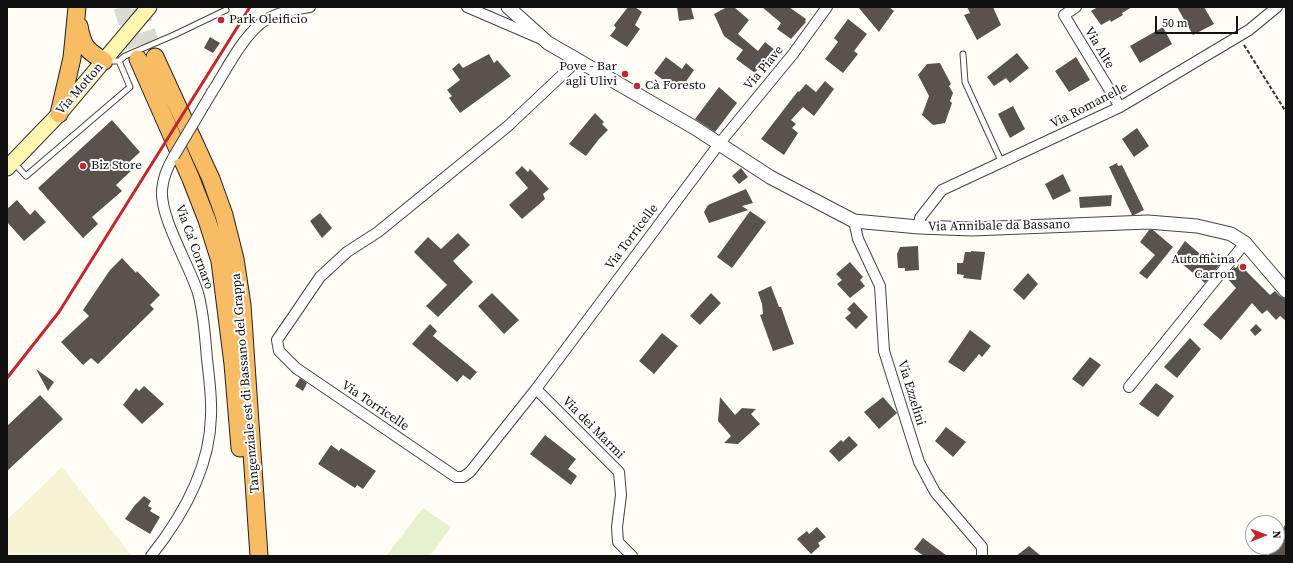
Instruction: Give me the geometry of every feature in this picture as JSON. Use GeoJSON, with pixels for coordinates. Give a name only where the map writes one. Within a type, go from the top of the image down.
{"type":"FeatureCollection","features":[{"type":"Feature","properties":{"kind":"highway"},"geometry":{"type":"LineString","coordinates":[[77,14],[82,43],[89,52],[112,61]]}},
{"type":"Feature","properties":{"kind":"highway"},"geometry":{"type":"LineString","coordinates":[[59,114],[72,58],[77,14]]}},
{"type":"Feature","properties":{"kind":"highway","name":"Tangenziale est di Bassano del Grappa"},"geometry":{"type":"LineString","coordinates":[[155,57],[212,179],[224,215],[235,259],[242,305],[259,556]]}},
{"type":"Feature","properties":{"kind":"highway","name":"Tangenziale est di Bassano del Grappa"},"geometry":{"type":"LineString","coordinates":[[138,59],[192,179],[220,261],[233,364],[248,556]]}},
{"type":"Feature","properties":{"kind":"main road","name":"Via Motton"},"geometry":{"type":"LineString","coordinates":[[10,165],[112,61],[149,7]]}},
{"type":"Feature","properties":{"kind":"street","name":"Via Ca' Cornaro"},"geometry":{"type":"LineString","coordinates":[[151,556],[165,539],[195,486],[208,447],[211,416],[205,332],[198,294],[189,266],[175,238],[165,210],[162,191],[166,169],[245,40],[261,23],[290,10],[310,7]]}},
{"type":"Feature","properties":{"kind":"street"},"geometry":{"type":"LineString","coordinates":[[467,7],[548,43]]}},
{"type":"Feature","properties":{"kind":"street","name":"Via Annibale da Bassano"},"geometry":{"type":"LineString","coordinates":[[508,7],[548,43],[577,61],[719,144],[770,177],[854,221],[919,227],[972,229],[1148,222],[1196,226],[1231,234],[1245,243],[1286,290]]}},
{"type":"Feature","properties":{"kind":"street","name":"Via Piave"},"geometry":{"type":"LineString","coordinates":[[719,144],[793,54],[827,7]]}},
{"type":"Feature","properties":{"kind":"street","name":"Via Alte"},"geometry":{"type":"LineString","coordinates":[[1076,7],[1064,15],[1120,107]]}},
{"type":"Feature","properties":{"kind":"street","name":"Via Romanelle"},"geometry":{"type":"LineString","coordinates":[[919,227],[920,218],[942,190],[1120,107],[1250,30],[1277,7]]}},
{"type":"Feature","properties":{"kind":"street","name":"Via Torricelle"},"geometry":{"type":"LineString","coordinates":[[577,61],[508,126],[378,232],[347,252],[320,277],[277,340],[280,351],[296,368],[456,477],[463,477],[470,472],[536,389],[719,144]]}},
{"type":"Feature","properties":{"kind":"street","name":"Via Ezzelini"},"geometry":{"type":"LineString","coordinates":[[854,221],[858,239],[880,286],[884,351],[919,462],[935,492],[982,547],[982,556]]}},
{"type":"Feature","properties":{"kind":"street"},"geometry":{"type":"LineString","coordinates":[[1129,387],[1245,243]]}},
{"type":"Feature","properties":{"kind":"street","name":"Via dei Marmi"},"geometry":{"type":"LineString","coordinates":[[536,389],[618,472],[621,496],[617,527],[618,542],[632,556]]}},
{"type":"Feature","properties":{"kind":"lane"},"geometry":{"type":"LineString","coordinates":[[10,165],[26,176],[130,87],[112,61],[174,35],[226,10]]}},
{"type":"Feature","properties":{"kind":"lane"},"geometry":{"type":"LineString","coordinates":[[963,54],[965,82],[1002,162]]}},
{"type":"Feature","properties":{"kind":"path"},"geometry":{"type":"LineString","coordinates":[[1238,36],[1286,112]]}},
{"type":"Feature","properties":{"kind":"shaded area"},"geometry":{"type":"Polygon","coordinates":[[[62,467],[132,556],[7,556],[7,520],[62,467]]]}},
{"type":"Feature","properties":{"kind":"green space"},"geometry":{"type":"Polygon","coordinates":[[[423,508],[451,527],[430,556],[386,556],[423,508]]]}},
{"type":"Feature","properties":{"kind":"building"},"geometry":{"type":"Polygon","coordinates":[[[628,7],[635,7],[642,12],[635,25],[640,29],[627,47],[610,36],[616,28],[614,25],[628,7]]]}},
{"type":"Feature","properties":{"kind":"building"},"geometry":{"type":"Polygon","coordinates":[[[677,7],[691,7],[694,19],[679,21],[677,7]]]}},
{"type":"Feature","properties":{"kind":"building"},"geometry":{"type":"Polygon","coordinates":[[[727,7],[734,7],[749,20],[738,34],[758,51],[765,42],[780,54],[766,72],[759,67],[755,73],[736,59],[743,50],[724,36],[714,14],[727,7]]]}},
{"type":"Feature","properties":{"kind":"building"},"geometry":{"type":"Polygon","coordinates":[[[762,7],[789,7],[806,19],[806,22],[791,39],[777,29],[781,23],[762,7]]]}},
{"type":"Feature","properties":{"kind":"building"},"geometry":{"type":"Polygon","coordinates":[[[858,7],[889,7],[894,11],[879,32],[858,7]]]}},
{"type":"Feature","properties":{"kind":"building"},"geometry":{"type":"Polygon","coordinates":[[[967,7],[993,7],[1001,25],[977,40],[964,15],[970,13],[967,7]]]}},
{"type":"Feature","properties":{"kind":"building"},"geometry":{"type":"Polygon","coordinates":[[[1098,7],[1132,7],[1122,13],[1123,15],[1111,22],[1110,20],[1101,25],[1091,11],[1098,7]]]}},
{"type":"Feature","properties":{"kind":"building"},"geometry":{"type":"Polygon","coordinates":[[[1177,7],[1204,7],[1214,24],[1193,35],[1177,7]]]}},
{"type":"Feature","properties":{"kind":"building"},"geometry":{"type":"Polygon","coordinates":[[[848,19],[867,34],[854,51],[858,54],[843,73],[825,59],[838,42],[834,38],[848,19]]]}},
{"type":"Feature","properties":{"kind":"building"},"geometry":{"type":"Polygon","coordinates":[[[1163,27],[1172,44],[1140,63],[1130,46],[1163,27]]]}},
{"type":"Feature","properties":{"kind":"building"},"geometry":{"type":"Polygon","coordinates":[[[210,37],[220,43],[213,53],[204,48],[210,37]]]}},
{"type":"Feature","properties":{"kind":"building"},"geometry":{"type":"Polygon","coordinates":[[[1017,53],[1029,68],[1010,83],[1006,78],[994,86],[987,77],[1017,53]]]}},
{"type":"Feature","properties":{"kind":"building"},"geometry":{"type":"Polygon","coordinates":[[[489,54],[494,63],[497,60],[511,76],[460,113],[449,98],[452,96],[447,90],[460,80],[452,69],[459,63],[463,68],[489,54]]]}},
{"type":"Feature","properties":{"kind":"building"},"geometry":{"type":"Polygon","coordinates":[[[666,57],[682,69],[686,63],[694,70],[680,90],[674,91],[665,86],[667,83],[654,73],[666,57]]]}},
{"type":"Feature","properties":{"kind":"building"},"geometry":{"type":"Polygon","coordinates":[[[1076,57],[1090,80],[1069,92],[1055,71],[1076,57]]]}},
{"type":"Feature","properties":{"kind":"building"},"geometry":{"type":"Polygon","coordinates":[[[940,63],[951,84],[949,86],[953,93],[950,101],[952,103],[945,123],[933,125],[922,115],[929,96],[918,75],[927,64],[940,63]]]}},
{"type":"Feature","properties":{"kind":"building"},"geometry":{"type":"Polygon","coordinates":[[[825,81],[834,89],[814,116],[803,107],[791,120],[796,124],[792,128],[798,133],[784,155],[761,139],[798,91],[799,92],[806,84],[816,92],[825,81]]]}},
{"type":"Feature","properties":{"kind":"building"},"geometry":{"type":"Polygon","coordinates":[[[719,87],[737,103],[715,132],[695,119],[719,87]]]}},
{"type":"Feature","properties":{"kind":"building"},"geometry":{"type":"Polygon","coordinates":[[[1013,106],[1025,129],[1010,138],[998,114],[1013,106]]]}},
{"type":"Feature","properties":{"kind":"building"},"geometry":{"type":"Polygon","coordinates":[[[595,113],[604,122],[602,124],[608,130],[586,156],[569,144],[595,113]]]}},
{"type":"Feature","properties":{"kind":"building"},"geometry":{"type":"Polygon","coordinates":[[[112,120],[140,152],[126,165],[131,171],[116,185],[122,191],[92,217],[98,224],[83,238],[38,188],[112,120]]]}},
{"type":"Feature","properties":{"kind":"building"},"geometry":{"type":"Polygon","coordinates":[[[1137,128],[1149,146],[1134,157],[1122,139],[1137,128]]]}},
{"type":"Feature","properties":{"kind":"building"},"geometry":{"type":"Polygon","coordinates":[[[1117,163],[1118,166],[1122,165],[1144,210],[1134,215],[1132,215],[1109,167],[1117,163]]]}},
{"type":"Feature","properties":{"kind":"building"},"geometry":{"type":"Polygon","coordinates":[[[522,166],[528,172],[530,169],[549,189],[543,194],[545,199],[522,219],[509,205],[528,188],[515,173],[522,166]]]}},
{"type":"Feature","properties":{"kind":"building"},"geometry":{"type":"Polygon","coordinates":[[[741,168],[748,177],[739,184],[732,176],[741,168]]]}},
{"type":"Feature","properties":{"kind":"building"},"geometry":{"type":"Polygon","coordinates":[[[1063,174],[1071,191],[1053,200],[1045,184],[1063,174]]]}},
{"type":"Feature","properties":{"kind":"building"},"geometry":{"type":"Polygon","coordinates":[[[746,189],[753,203],[742,206],[748,210],[709,223],[704,212],[708,205],[746,189]]]}},
{"type":"Feature","properties":{"kind":"building"},"geometry":{"type":"Polygon","coordinates":[[[1112,195],[1111,206],[1080,208],[1079,197],[1112,195]]]}},
{"type":"Feature","properties":{"kind":"building"},"geometry":{"type":"Polygon","coordinates":[[[17,200],[30,215],[35,210],[46,222],[24,241],[7,222],[7,209],[17,200]]]}},
{"type":"Feature","properties":{"kind":"building"},"geometry":{"type":"Polygon","coordinates":[[[750,211],[766,222],[732,268],[717,257],[750,211]]]}},
{"type":"Feature","properties":{"kind":"building"},"geometry":{"type":"Polygon","coordinates":[[[320,213],[332,228],[322,238],[310,221],[320,213]]]}},
{"type":"Feature","properties":{"kind":"building"},"geometry":{"type":"Polygon","coordinates":[[[1149,230],[1153,230],[1173,247],[1147,279],[1139,273],[1155,255],[1140,242],[1149,230]]]}},
{"type":"Feature","properties":{"kind":"building"},"geometry":{"type":"Polygon","coordinates":[[[458,233],[470,245],[453,261],[473,282],[438,317],[426,306],[447,285],[414,252],[428,237],[441,249],[458,233]]]}},
{"type":"Feature","properties":{"kind":"building"},"geometry":{"type":"Polygon","coordinates":[[[1185,241],[1207,260],[1212,252],[1217,257],[1219,254],[1224,259],[1205,283],[1174,257],[1185,241]]]}},
{"type":"Feature","properties":{"kind":"building"},"geometry":{"type":"Polygon","coordinates":[[[918,246],[919,270],[905,271],[905,268],[898,268],[897,254],[900,247],[918,246]]]}},
{"type":"Feature","properties":{"kind":"building"},"geometry":{"type":"Polygon","coordinates":[[[965,252],[985,252],[981,280],[963,278],[964,275],[957,274],[957,263],[963,263],[965,252]]]}},
{"type":"Feature","properties":{"kind":"building"},"geometry":{"type":"Polygon","coordinates":[[[122,258],[160,295],[150,305],[154,309],[98,364],[91,358],[83,365],[61,342],[89,316],[83,310],[110,270],[122,258]]]}},
{"type":"Feature","properties":{"kind":"building"},"geometry":{"type":"Polygon","coordinates":[[[850,262],[863,277],[860,280],[865,286],[850,298],[837,284],[842,280],[836,274],[850,262]]]}},
{"type":"Feature","properties":{"kind":"building"},"geometry":{"type":"Polygon","coordinates":[[[1239,264],[1270,295],[1275,291],[1286,299],[1286,321],[1280,316],[1276,320],[1267,310],[1262,314],[1252,303],[1221,340],[1203,325],[1236,288],[1226,277],[1234,267],[1236,268],[1239,264]]]}},
{"type":"Feature","properties":{"kind":"building"},"geometry":{"type":"Polygon","coordinates":[[[1028,273],[1038,284],[1024,300],[1013,290],[1028,273]]]}},
{"type":"Feature","properties":{"kind":"building"},"geometry":{"type":"Polygon","coordinates":[[[771,286],[779,307],[781,307],[794,344],[773,351],[760,315],[763,314],[762,304],[758,292],[771,286]]]}},
{"type":"Feature","properties":{"kind":"building"},"geometry":{"type":"Polygon","coordinates":[[[492,293],[519,320],[504,334],[478,306],[492,293]]]}},
{"type":"Feature","properties":{"kind":"building"},"geometry":{"type":"Polygon","coordinates":[[[711,293],[721,303],[700,325],[690,316],[711,293]]]}},
{"type":"Feature","properties":{"kind":"building"},"geometry":{"type":"Polygon","coordinates":[[[854,302],[868,317],[856,329],[845,318],[851,313],[847,309],[854,302]]]}},
{"type":"Feature","properties":{"kind":"building"},"geometry":{"type":"Polygon","coordinates":[[[430,324],[437,331],[433,336],[477,372],[470,380],[463,375],[457,382],[412,344],[430,324]]]}},
{"type":"Feature","properties":{"kind":"building"},"geometry":{"type":"Polygon","coordinates":[[[1256,324],[1262,330],[1255,336],[1250,330],[1256,324]]]}},
{"type":"Feature","properties":{"kind":"building"},"geometry":{"type":"Polygon","coordinates":[[[970,330],[991,346],[982,357],[979,354],[964,372],[948,362],[970,330]]]}},
{"type":"Feature","properties":{"kind":"building"},"geometry":{"type":"Polygon","coordinates":[[[662,333],[678,346],[654,374],[639,361],[662,333]]]}},
{"type":"Feature","properties":{"kind":"building"},"geometry":{"type":"Polygon","coordinates":[[[1190,338],[1201,349],[1177,378],[1164,367],[1190,338]]]}},
{"type":"Feature","properties":{"kind":"building"},"geometry":{"type":"Polygon","coordinates":[[[1090,357],[1101,365],[1083,387],[1072,379],[1090,357]]]}},
{"type":"Feature","properties":{"kind":"building"},"geometry":{"type":"Polygon","coordinates":[[[36,369],[54,382],[48,391],[36,369]]]}},
{"type":"Feature","properties":{"kind":"building"},"geometry":{"type":"Polygon","coordinates":[[[300,378],[307,383],[303,391],[295,386],[300,378]]]}},
{"type":"Feature","properties":{"kind":"building"},"geometry":{"type":"Polygon","coordinates":[[[1156,383],[1174,396],[1158,417],[1139,404],[1156,383]]]}},
{"type":"Feature","properties":{"kind":"building"},"geometry":{"type":"Polygon","coordinates":[[[144,386],[164,404],[142,424],[123,405],[136,388],[139,391],[144,386]]]}},
{"type":"Feature","properties":{"kind":"building"},"geometry":{"type":"Polygon","coordinates":[[[40,395],[63,419],[7,471],[7,426],[40,395]]]}},
{"type":"Feature","properties":{"kind":"building"},"geometry":{"type":"Polygon","coordinates":[[[720,397],[735,415],[742,408],[756,409],[751,414],[760,424],[738,444],[724,443],[731,436],[718,421],[720,397]]]}},
{"type":"Feature","properties":{"kind":"building"},"geometry":{"type":"Polygon","coordinates":[[[883,397],[897,413],[879,429],[864,412],[883,397]]]}},
{"type":"Feature","properties":{"kind":"building"},"geometry":{"type":"Polygon","coordinates":[[[946,427],[966,442],[953,457],[935,441],[946,427]]]}},
{"type":"Feature","properties":{"kind":"building"},"geometry":{"type":"Polygon","coordinates":[[[545,435],[576,459],[568,469],[577,476],[571,485],[530,454],[545,435]]]}},
{"type":"Feature","properties":{"kind":"building"},"geometry":{"type":"Polygon","coordinates":[[[849,436],[858,445],[839,462],[829,451],[841,440],[843,442],[849,436]]]}},
{"type":"Feature","properties":{"kind":"building"},"geometry":{"type":"Polygon","coordinates":[[[331,445],[339,451],[341,448],[376,471],[363,489],[357,485],[355,488],[318,464],[331,445]]]}},
{"type":"Feature","properties":{"kind":"building"},"geometry":{"type":"Polygon","coordinates":[[[144,496],[151,501],[148,506],[152,508],[150,511],[160,517],[150,534],[125,519],[135,505],[144,496]]]}},
{"type":"Feature","properties":{"kind":"building"},"geometry":{"type":"Polygon","coordinates":[[[1286,523],[1286,556],[1268,556],[1285,555],[1286,523]]]}},
{"type":"Feature","properties":{"kind":"building"},"geometry":{"type":"Polygon","coordinates":[[[817,527],[826,537],[818,543],[820,546],[811,554],[797,539],[807,531],[809,534],[817,527]]]}},
{"type":"Feature","properties":{"kind":"building"},"geometry":{"type":"Polygon","coordinates":[[[923,538],[947,556],[924,556],[914,549],[923,538]]]}},
{"type":"Feature","properties":{"kind":"building"},"geometry":{"type":"Polygon","coordinates":[[[1029,546],[1041,556],[1016,556],[1029,546]]]}},
{"type":"Feature","properties":{"kind":"tunnel"},"geometry":{"type":"LineString","coordinates":[[122,7],[138,59]]}},
{"type":"Feature","properties":{"kind":"tunnel"},"geometry":{"type":"LineString","coordinates":[[139,7],[155,57]]}},
{"type":"Feature","properties":{"kind":"railway"},"geometry":{"type":"LineString","coordinates":[[7,378],[59,312],[250,7]]}},
{"type":"Feature","properties":{"kind":"place","name":"Park Oleificio"},"geometry":{"type":"Point","coordinates":[221,20]}},
{"type":"Feature","properties":{"kind":"place","name":"Pove - Bar agli Ulivi"},"geometry":{"type":"Point","coordinates":[625,74]}},
{"type":"Feature","properties":{"kind":"place","name":"Cà Foresto"},"geometry":{"type":"Point","coordinates":[637,86]}},
{"type":"Feature","properties":{"kind":"place","name":"Biz Store"},"geometry":{"type":"Point","coordinates":[83,166]}},
{"type":"Feature","properties":{"kind":"place","name":"Autofficina Carron"},"geometry":{"type":"Point","coordinates":[1243,267]}}]}
